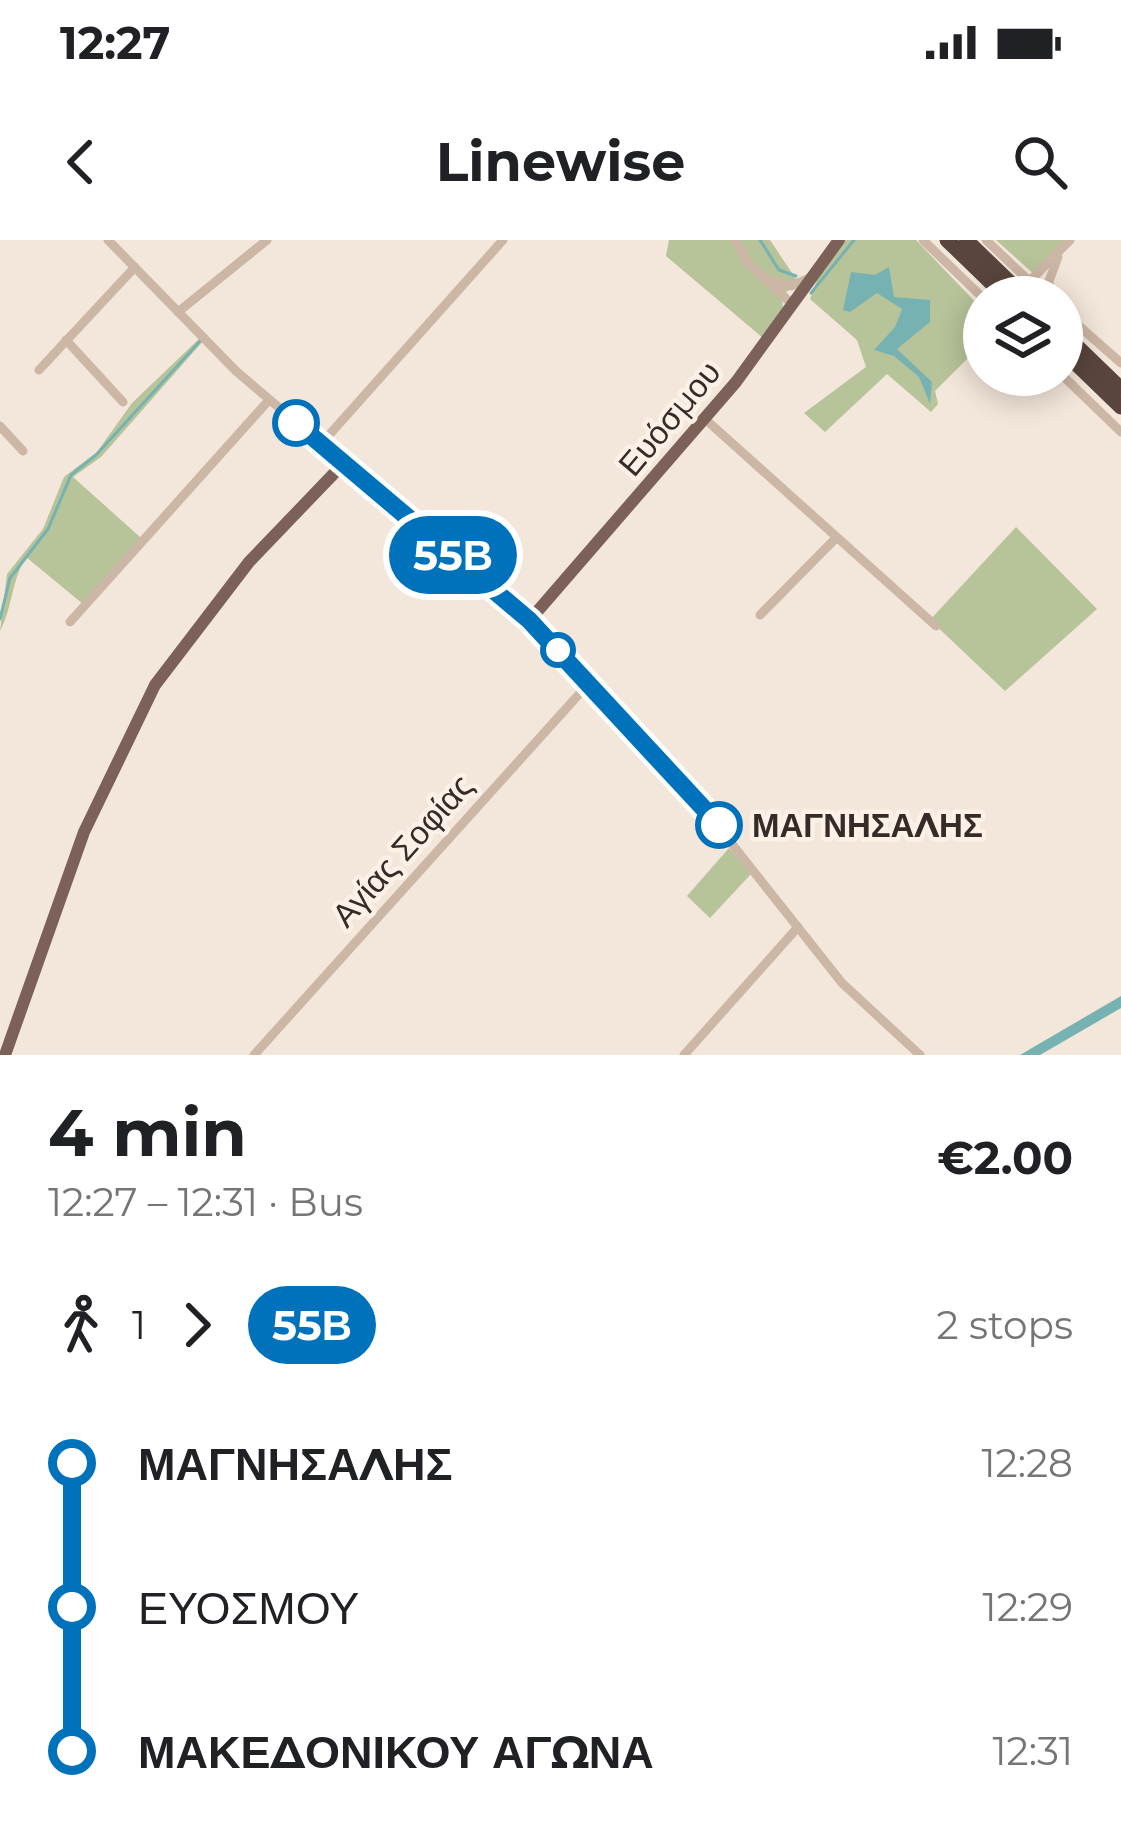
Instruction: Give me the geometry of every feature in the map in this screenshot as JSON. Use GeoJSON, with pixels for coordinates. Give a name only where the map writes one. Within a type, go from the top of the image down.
{"type":"FeatureCollection","features":[{"type":"Feature","properties":{"kind":"highway"},"geometry":{"type":"LineString","coordinates":[[947,240],[984,276]]}},
{"type":"Feature","properties":{"kind":"highway"},"geometry":{"type":"LineString","coordinates":[[966,240],[1019,276]]}},
{"type":"Feature","properties":{"kind":"highway"},"geometry":{"type":"LineString","coordinates":[[1083,344],[1121,389]]}},
{"type":"Feature","properties":{"kind":"highway"},"geometry":{"type":"LineString","coordinates":[[1083,370],[1121,407]]}},
{"type":"Feature","properties":{"kind":"main road","name":"Ευόσμου"},"geometry":{"type":"LineString","coordinates":[[529,620],[705,419],[839,240]]}},
{"type":"Feature","properties":{"kind":"main road"},"geometry":{"type":"LineString","coordinates":[[5,1055],[84,832],[155,686],[249,562],[344,463],[529,620]]}},
{"type":"Feature","properties":{"kind":"street"},"geometry":{"type":"LineString","coordinates":[[108,240],[268,400],[344,463]]}},
{"type":"Feature","properties":{"kind":"street"},"geometry":{"type":"LineString","coordinates":[[178,313],[267,240]]}},
{"type":"Feature","properties":{"kind":"street"},"geometry":{"type":"LineString","coordinates":[[320,444],[503,240]]}},
{"type":"Feature","properties":{"kind":"street"},"geometry":{"type":"LineString","coordinates":[[735,240],[792,304]]}},
{"type":"Feature","properties":{"kind":"street"},"geometry":{"type":"LineString","coordinates":[[923,240],[963,279]]}},
{"type":"Feature","properties":{"kind":"street"},"geometry":{"type":"LineString","coordinates":[[989,240],[1023,276]]}},
{"type":"Feature","properties":{"kind":"street"},"geometry":{"type":"LineString","coordinates":[[1052,276],[1070,240]]}},
{"type":"Feature","properties":{"kind":"street"},"geometry":{"type":"LineString","coordinates":[[1042,276],[1057,262]]}},
{"type":"Feature","properties":{"kind":"street"},"geometry":{"type":"LineString","coordinates":[[39,370],[135,267]]}},
{"type":"Feature","properties":{"kind":"street"},"geometry":{"type":"LineString","coordinates":[[765,278],[780,284],[810,278]]}},
{"type":"Feature","properties":{"kind":"street"},"geometry":{"type":"LineString","coordinates":[[780,284],[792,304]]}},
{"type":"Feature","properties":{"kind":"street"},"geometry":{"type":"LineString","coordinates":[[1083,338],[1121,363]]}},
{"type":"Feature","properties":{"kind":"street"},"geometry":{"type":"LineString","coordinates":[[66,340],[123,402]]}},
{"type":"Feature","properties":{"kind":"street"},"geometry":{"type":"LineString","coordinates":[[1083,395],[1121,432]]}},
{"type":"Feature","properties":{"kind":"street"},"geometry":{"type":"LineString","coordinates":[[70,622],[268,400]]}},
{"type":"Feature","properties":{"kind":"street"},"geometry":{"type":"LineString","coordinates":[[705,419],[936,626]]}},
{"type":"Feature","properties":{"kind":"street"},"geometry":{"type":"LineString","coordinates":[[0,426],[23,451]]}},
{"type":"Feature","properties":{"kind":"street"},"geometry":{"type":"LineString","coordinates":[[760,615],[836,538]]}},
{"type":"Feature","properties":{"kind":"street"},"geometry":{"type":"LineString","coordinates":[[529,620],[682,781],[842,983],[920,1055]]}},
{"type":"Feature","properties":{"kind":"street","name":"Αγίας Σοφίας"},"geometry":{"type":"LineString","coordinates":[[254,1055],[590,682]]}},
{"type":"Feature","properties":{"kind":"street"},"geometry":{"type":"LineString","coordinates":[[684,1055],[797,927]]}},
{"type":"Feature","properties":{"kind":"green space"},"geometry":{"type":"Polygon","coordinates":[[[669,240],[770,240],[798,282],[782,296],[783,309],[763,338],[666,256],[669,240]]]}},
{"type":"Feature","properties":{"kind":"green space"},"geometry":{"type":"Polygon","coordinates":[[[843,240],[916,240],[963,289],[963,363],[935,391],[938,404],[931,412],[887,374],[825,432],[804,413],[866,367],[857,340],[810,299],[823,264],[843,240]]]}},
{"type":"Feature","properties":{"kind":"green space"},"geometry":{"type":"Polygon","coordinates":[[[996,240],[1065,240],[1036,276],[996,240]]]}},
{"type":"Feature","properties":{"kind":"green space"},"geometry":{"type":"Polygon","coordinates":[[[201,337],[204,340],[101,457],[73,477],[141,538],[83,604],[26,557],[0,631],[7,574],[43,529],[64,477],[97,452],[132,403],[201,337]]]}},
{"type":"Feature","properties":{"kind":"green space"},"geometry":{"type":"Polygon","coordinates":[[[1016,527],[1097,609],[1005,691],[930,620],[1016,527]]]}},
{"type":"Feature","properties":{"kind":"green space"},"geometry":{"type":"Polygon","coordinates":[[[729,848],[751,874],[710,918],[687,896],[729,848]]]}},
{"type":"Feature","properties":{"kind":"water"},"geometry":{"type":"Polygon","coordinates":[[[889,267],[894,297],[930,300],[930,322],[897,349],[932,382],[930,404],[919,377],[894,356],[874,350],[895,327],[902,309],[877,293],[850,312],[843,310],[851,272],[875,275],[889,267]]]}},
{"type":"Feature","properties":{"kind":"water"},"geometry":{"type":"Polygon","coordinates":[[[1121,996],[1121,1008],[1040,1055],[1020,1055],[1121,996]]]}},
{"type":"Feature","properties":{"kind":"waterway"},"geometry":{"type":"LineString","coordinates":[[760,240],[779,270],[796,276]]}},
{"type":"Feature","properties":{"kind":"waterway"},"geometry":{"type":"LineString","coordinates":[[811,293],[854,240]]}},
{"type":"Feature","properties":{"kind":"waterway"},"geometry":{"type":"LineString","coordinates":[[0,619],[10,578],[48,529],[71,475],[96,455],[201,340]]}},
{"type":"Feature","properties":{"kind":"bus line","name":"55Β"},"geometry":{"type":"LineString","coordinates":[[296,423],[529,620],[637,731],[719,825]]}},
{"type":"Feature","properties":{"kind":"place","name":"ΜΑΓΝΗΣΑΛΗΣ"},"geometry":{"type":"Point","coordinates":[719,825]}}]}
